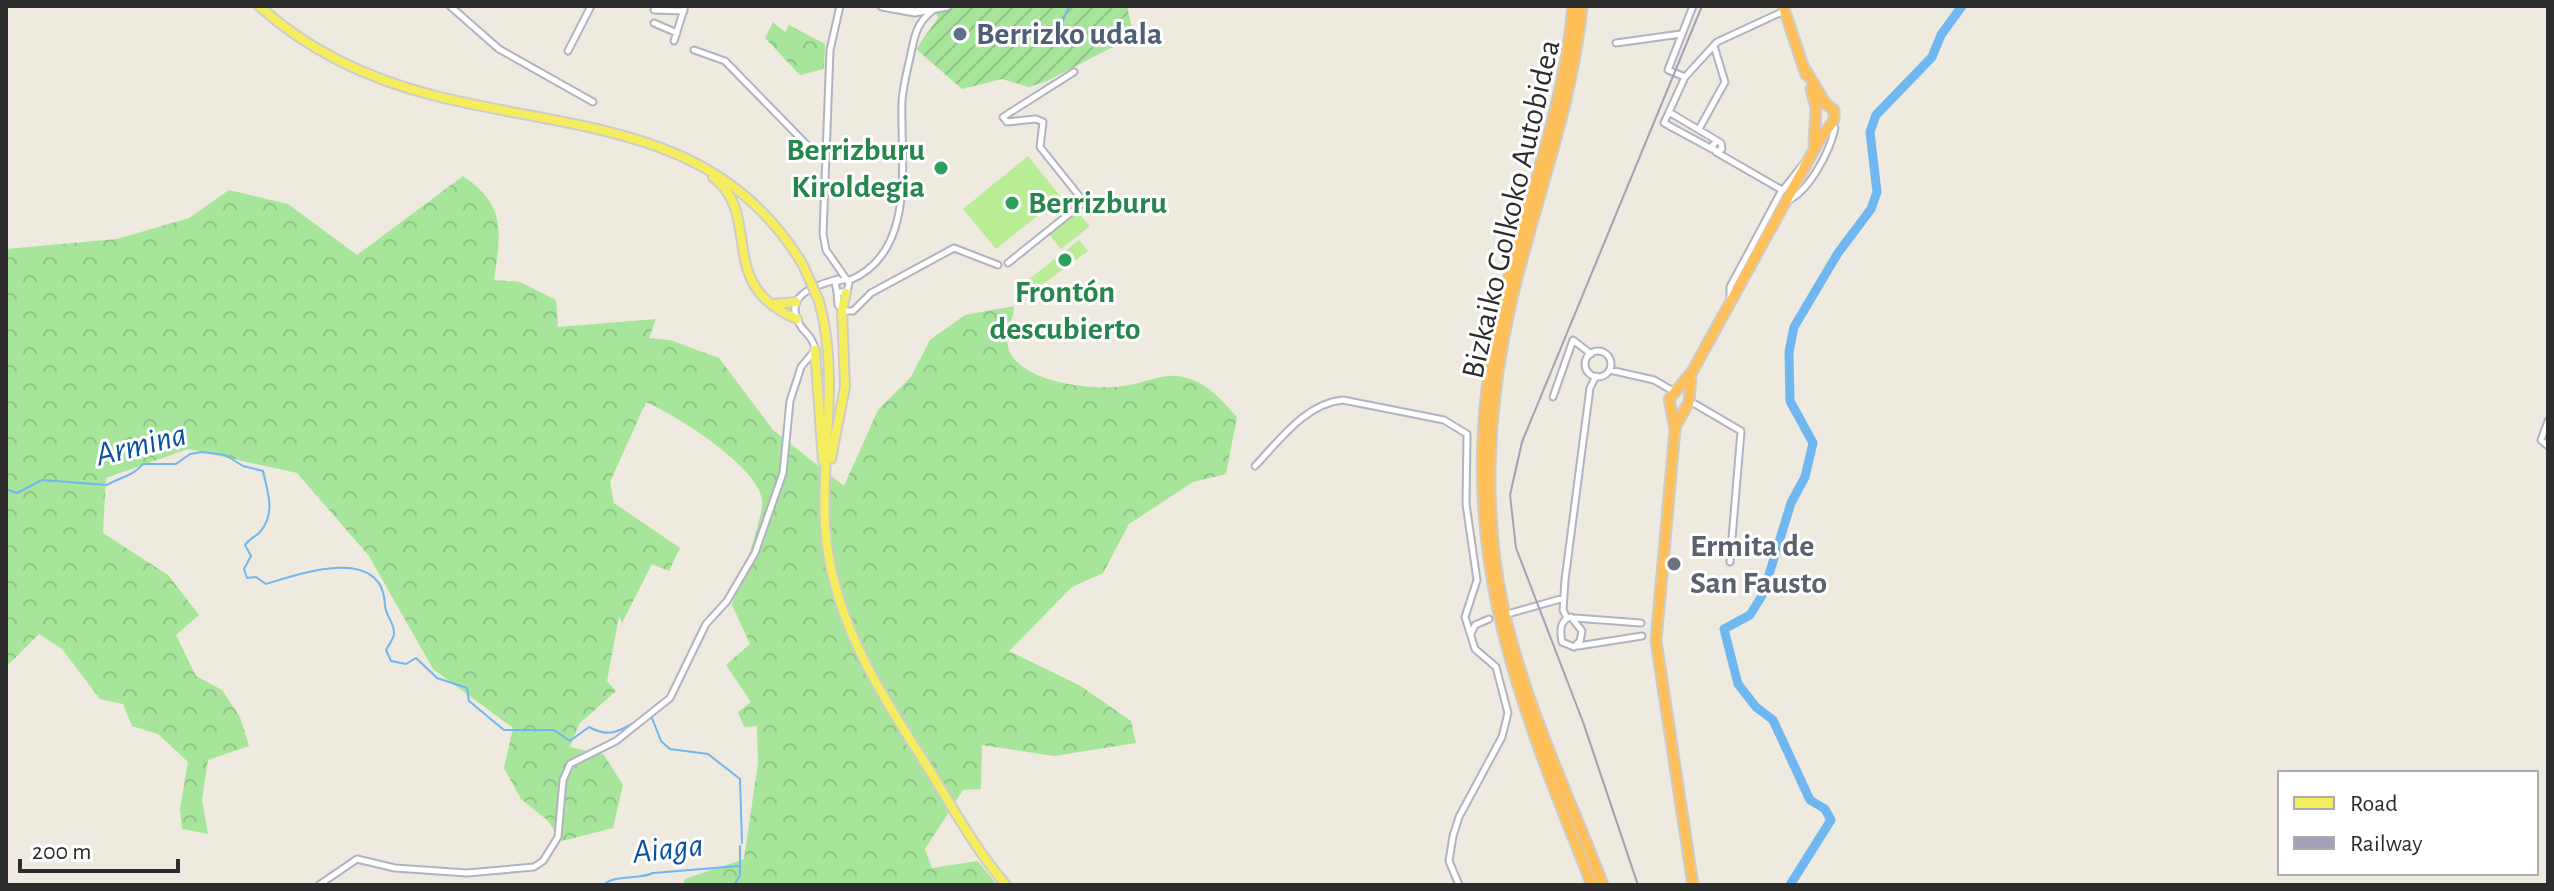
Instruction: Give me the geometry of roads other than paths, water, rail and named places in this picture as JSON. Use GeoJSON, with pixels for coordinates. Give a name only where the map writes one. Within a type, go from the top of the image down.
{"type":"FeatureCollection","features":[{"type":"Feature","properties":{"kind":"highway","name":"Bizkaiko Golkoko Autobidea"},"geometry":{"type":"LineString","coordinates":[[1573,6],[1557,100],[1500,311],[1484,409],[1481,467],[1488,566],[1505,645],[1530,727],[1592,885]]}},
{"type":"Feature","properties":{"kind":"highway","name":"Bizkaiko Golkoko Autobidea"},"geometry":{"type":"LineString","coordinates":[[1582,6],[1568,88],[1500,358],[1489,469],[1492,536],[1503,606],[1531,701],[1605,885]]}},
{"type":"Feature","properties":{"kind":"highway"},"geometry":{"type":"LineString","coordinates":[[1693,885],[1656,641],[1675,429],[1669,399],[1680,391],[1692,372],[1835,113],[1821,106],[1784,8]]}},
{"type":"Feature","properties":{"kind":"highway"},"geometry":{"type":"LineString","coordinates":[[1810,156],[1821,106]]}},
{"type":"Feature","properties":{"kind":"highway"},"geometry":{"type":"LineString","coordinates":[[1816,122],[1830,124]]}},
{"type":"Feature","properties":{"kind":"highway"},"geometry":{"type":"LineString","coordinates":[[1680,391],[1690,406]]}},
{"type":"Feature","properties":{"kind":"highway"},"geometry":{"type":"LineString","coordinates":[[1672,406],[1690,406]]}},
{"type":"Feature","properties":{"kind":"highway"},"geometry":{"type":"LineString","coordinates":[[1675,429],[1690,406]]}},
{"type":"Feature","properties":{"kind":"main road"},"geometry":{"type":"LineString","coordinates":[[259,6],[316,48],[392,83],[449,99],[615,131],[687,158],[714,172],[752,201],[783,234],[803,265],[819,301],[831,363],[825,491]]}},
{"type":"Feature","properties":{"kind":"main road"},"geometry":{"type":"LineString","coordinates":[[687,158],[717,180],[730,195],[747,274],[760,294],[797,319]]}},
{"type":"Feature","properties":{"kind":"main road"},"geometry":{"type":"LineString","coordinates":[[827,471],[835,447],[845,387],[842,292]]}},
{"type":"Feature","properties":{"kind":"main road"},"geometry":{"type":"LineString","coordinates":[[774,304],[796,302]]}},
{"type":"Feature","properties":{"kind":"main road"},"geometry":{"type":"LineString","coordinates":[[815,350],[829,565],[848,631],[872,679],[980,851],[1006,885]]}},
{"type":"Feature","properties":{"kind":"street"},"geometry":{"type":"LineString","coordinates":[[450,6],[499,49],[593,102]]}},
{"type":"Feature","properties":{"kind":"street"},"geometry":{"type":"LineString","coordinates":[[568,51],[591,6]]}},
{"type":"Feature","properties":{"kind":"street"},"geometry":{"type":"LineString","coordinates":[[840,6],[830,50],[823,243],[847,278]]}},
{"type":"Feature","properties":{"kind":"street"},"geometry":{"type":"LineString","coordinates":[[882,6],[916,10],[947,6]]}},
{"type":"Feature","properties":{"kind":"street"},"geometry":{"type":"LineString","coordinates":[[1685,77],[1668,70],[1693,6]]}},
{"type":"Feature","properties":{"kind":"street"},"geometry":{"type":"LineString","coordinates":[[1782,190],[1717,150],[1664,123],[1685,77],[1714,46],[1784,8]]}},
{"type":"Feature","properties":{"kind":"street"},"geometry":{"type":"LineString","coordinates":[[654,10],[684,9],[674,41]]}},
{"type":"Feature","properties":{"kind":"street"},"geometry":{"type":"LineString","coordinates":[[319,885],[357,859],[395,868],[467,873],[534,867],[543,861],[558,837],[563,780],[570,764],[616,741],[670,698],[706,624],[727,601],[755,553],[783,473],[790,401],[801,367],[815,350],[797,319],[796,302],[805,289],[863,275],[874,268],[896,223],[905,163],[902,97],[918,23],[916,10]]}},
{"type":"Feature","properties":{"kind":"street"},"geometry":{"type":"LineString","coordinates":[[918,23],[934,10]]}},
{"type":"Feature","properties":{"kind":"street"},"geometry":{"type":"LineString","coordinates":[[654,23],[677,33]]}},
{"type":"Feature","properties":{"kind":"street"},"geometry":{"type":"LineString","coordinates":[[1616,43],[1682,34]]}},
{"type":"Feature","properties":{"kind":"street"},"geometry":{"type":"LineString","coordinates":[[1699,129],[1725,82],[1714,46]]}},
{"type":"Feature","properties":{"kind":"street"},"geometry":{"type":"LineString","coordinates":[[694,50],[725,61],[808,146],[826,158]]}},
{"type":"Feature","properties":{"kind":"street"},"geometry":{"type":"LineString","coordinates":[[1008,263],[1084,202],[1040,147],[1043,122],[1036,119],[1007,122],[1003,117],[1074,72]]}},
{"type":"Feature","properties":{"kind":"street"},"geometry":{"type":"LineString","coordinates":[[1669,112],[1717,141],[1717,150]]}},
{"type":"Feature","properties":{"kind":"street"},"geometry":{"type":"LineString","coordinates":[[1782,190],[1784,205],[1799,195],[1833,137],[1835,128],[1830,124]]}},
{"type":"Feature","properties":{"kind":"street"},"geometry":{"type":"LineString","coordinates":[[1730,304],[1730,287],[1782,190],[1810,156]]}},
{"type":"Feature","properties":{"kind":"street"},"geometry":{"type":"LineString","coordinates":[[842,310],[855,308],[948,250],[958,249],[998,265]]}},
{"type":"Feature","properties":{"kind":"street"},"geometry":{"type":"LineString","coordinates":[[842,292],[847,278]]}},
{"type":"Feature","properties":{"kind":"street"},"geometry":{"type":"LineString","coordinates":[[838,279],[842,292],[855,308]]}},
{"type":"Feature","properties":{"kind":"street"},"geometry":{"type":"LineString","coordinates":[[821,285],[842,292]]}},
{"type":"Feature","properties":{"kind":"street"},"geometry":{"type":"LineString","coordinates":[[844,328],[855,308]]}},
{"type":"Feature","properties":{"kind":"street"},"geometry":{"type":"LineString","coordinates":[[1553,397],[1573,340],[1591,354],[1606,354],[1610,370]]}},
{"type":"Feature","properties":{"kind":"street"},"geometry":{"type":"LineString","coordinates":[[1591,354],[1586,365],[1596,376]]}},
{"type":"Feature","properties":{"kind":"street"},"geometry":{"type":"LineString","coordinates":[[1563,610],[1590,388],[1596,376],[1610,370],[1654,380],[1680,391]]}},
{"type":"Feature","properties":{"kind":"street"},"geometry":{"type":"LineString","coordinates":[[1255,466],[1293,425],[1330,401],[1376,406],[1459,427],[1469,442],[1466,504],[1477,580],[1465,617],[1475,649],[1496,667],[1508,721],[1459,817],[1453,836],[1449,861],[1459,885]]}},
{"type":"Feature","properties":{"kind":"street"},"geometry":{"type":"LineString","coordinates":[[1690,406],[1741,431],[1730,562]]}},
{"type":"Feature","properties":{"kind":"street"},"geometry":{"type":"LineString","coordinates":[[2548,421],[2541,434],[2548,446]]}},
{"type":"Feature","properties":{"kind":"street"},"geometry":{"type":"LineString","coordinates":[[1511,613],[1565,597]]}},
{"type":"Feature","properties":{"kind":"street"},"geometry":{"type":"LineString","coordinates":[[1551,603],[1563,610],[1567,618]]}},
{"type":"Feature","properties":{"kind":"street"},"geometry":{"type":"LineString","coordinates":[[1465,617],[1475,625]]}},
{"type":"Feature","properties":{"kind":"street"},"geometry":{"type":"LineString","coordinates":[[1567,618],[1641,623]]}},
{"type":"Feature","properties":{"kind":"street"},"geometry":{"type":"LineString","coordinates":[[1567,618],[1560,631],[1562,642],[1570,647],[1642,636]]}},
{"type":"Feature","properties":{"kind":"street"},"geometry":{"type":"LineString","coordinates":[[1575,618],[1582,631],[1577,646]]}},
{"type":"Feature","properties":{"kind":"street"},"geometry":{"type":"LineString","coordinates":[[1470,635],[1475,625],[1489,619]]}},
{"type":"Feature","properties":{"kind":"waterway"},"geometry":{"type":"LineString","coordinates":[[1056,38],[1069,6]]}},
{"type":"Feature","properties":{"kind":"waterway"},"geometry":{"type":"LineString","coordinates":[[1790,885],[1831,820],[1825,809],[1810,800],[1773,720],[1756,707],[1738,684],[1724,629],[1750,615],[1763,594],[1791,503],[1805,477],[1813,443],[1790,401],[1789,352],[1794,327],[1838,253],[1871,209],[1877,192],[1870,132],[1876,115],[1932,57],[1941,35],[1962,6]]}},
{"type":"Feature","properties":{"kind":"waterway","name":"Armina"},"geometry":{"type":"LineString","coordinates":[[6,489],[17,493],[42,480],[107,485],[131,474],[143,464],[176,464],[190,454],[202,452],[225,455],[243,466],[263,471],[268,495],[269,510],[265,525],[245,545],[251,556],[244,569],[247,578],[256,577],[266,584],[300,574],[339,568],[356,569],[371,575],[381,587],[385,609],[394,630],[386,650],[391,661],[406,664],[416,658],[437,678],[467,688],[469,701],[504,730],[554,730],[570,741],[589,727],[610,733],[640,719]]}},
{"type":"Feature","properties":{"kind":"waterway","name":"Armina"},"geometry":{"type":"LineString","coordinates":[[652,718],[661,741],[670,749],[708,754],[740,779],[742,843]]}},
{"type":"Feature","properties":{"kind":"waterway","name":"Aiaga"},"geometry":{"type":"LineString","coordinates":[[734,885],[740,875],[740,846]]}},
{"type":"Feature","properties":{"kind":"waterway","name":"Aiaga"},"geometry":{"type":"LineString","coordinates":[[603,885],[614,879],[653,873],[739,866]]}},
{"type":"Feature","properties":{"kind":"railway"},"geometry":{"type":"LineString","coordinates":[[1638,885],[1583,722],[1516,548],[1510,495],[1522,442],[1702,6]]}},
{"type":"Feature","properties":{"kind":"place","name":"Berrizko udala"},"geometry":{"type":"Point","coordinates":[960,34]}},
{"type":"Feature","properties":{"kind":"place","name":"Berrizburu Kiroldegia"},"geometry":{"type":"Point","coordinates":[941,168]}},
{"type":"Feature","properties":{"kind":"place","name":"Berrizburu"},"geometry":{"type":"Point","coordinates":[1012,203]}},
{"type":"Feature","properties":{"kind":"place","name":"Frontón descubierto"},"geometry":{"type":"Point","coordinates":[1065,260]}},
{"type":"Feature","properties":{"kind":"place","name":"Ermita de San Fausto"},"geometry":{"type":"Point","coordinates":[1674,564]}}]}
